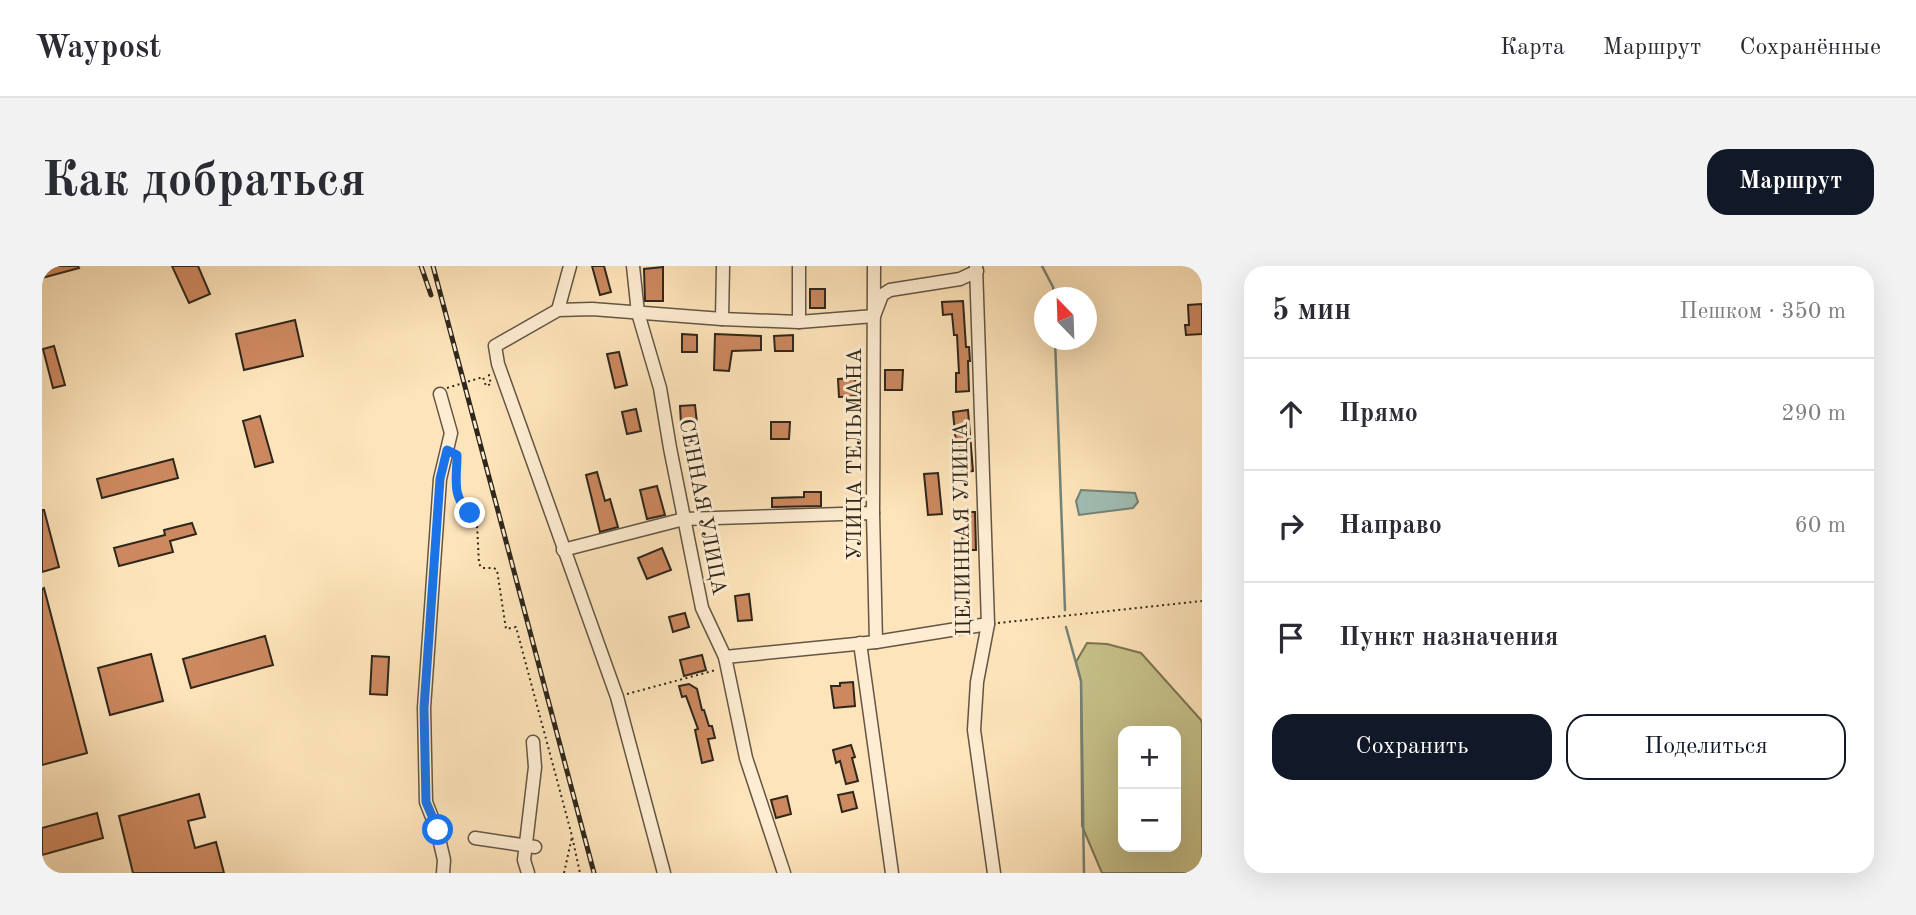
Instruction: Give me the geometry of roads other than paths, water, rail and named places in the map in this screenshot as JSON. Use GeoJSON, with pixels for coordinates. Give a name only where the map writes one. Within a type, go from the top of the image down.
{"type":"FeatureCollection","features":[{"type":"Feature","properties":{"kind":"street"},"geometry":{"type":"LineString","coordinates":[[558,310],[570,266]]}},
{"type":"Feature","properties":{"kind":"street","name":"СЕННАЯ УЛИЦА"},"geometry":{"type":"LineString","coordinates":[[633,266],[638,313],[660,388],[702,608],[726,660],[746,758],[784,873]]}},
{"type":"Feature","properties":{"kind":"street"},"geometry":{"type":"LineString","coordinates":[[722,319],[723,266]]}},
{"type":"Feature","properties":{"kind":"street"},"geometry":{"type":"LineString","coordinates":[[799,322],[800,266]]}},
{"type":"Feature","properties":{"kind":"street","name":"УЛИЦА ТЕЛЬМАНА"},"geometry":{"type":"LineString","coordinates":[[874,266],[873,513],[876,642]]}},
{"type":"Feature","properties":{"kind":"street"},"geometry":{"type":"LineString","coordinates":[[664,873],[617,697],[498,364],[495,346],[558,310],[592,309],[799,322],[874,316],[882,295],[890,290],[960,279],[976,268]]}},
{"type":"Feature","properties":{"kind":"street","name":"ЦЕЛИННАЯ УЛИЦА"},"geometry":{"type":"LineString","coordinates":[[976,268],[988,624],[977,682],[974,730],[995,873]]}},
{"type":"Feature","properties":{"kind":"street"},"geometry":{"type":"LineString","coordinates":[[441,392],[451,433],[440,479],[424,708],[426,802],[438,830],[444,860],[443,873]]}},
{"type":"Feature","properties":{"kind":"street"},"geometry":{"type":"LineString","coordinates":[[563,550],[684,519],[873,513]]}},
{"type":"Feature","properties":{"kind":"street"},"geometry":{"type":"LineString","coordinates":[[726,660],[876,642],[988,624]]}},
{"type":"Feature","properties":{"kind":"street"},"geometry":{"type":"LineString","coordinates":[[860,643],[892,873]]}},
{"type":"Feature","properties":{"kind":"street"},"geometry":{"type":"LineString","coordinates":[[528,873],[524,860],[531,846],[535,767],[533,742]]}},
{"type":"Feature","properties":{"kind":"street"},"geometry":{"type":"LineString","coordinates":[[475,838],[531,846]]}},
{"type":"Feature","properties":{"kind":"water"},"geometry":{"type":"Polygon","coordinates":[[[1081,490],[1135,493],[1138,502],[1133,508],[1079,515],[1076,501],[1081,490]]]}},
{"type":"Feature","properties":{"kind":"waterway"},"geometry":{"type":"LineString","coordinates":[[1042,266],[1053,287]]}},
{"type":"Feature","properties":{"kind":"waterway"},"geometry":{"type":"LineString","coordinates":[[1055,350],[1065,610]]}},
{"type":"Feature","properties":{"kind":"waterway"},"geometry":{"type":"LineString","coordinates":[[1066,627],[1081,681],[1084,873]]}},
{"type":"Feature","properties":{"kind":"railway"},"geometry":{"type":"LineString","coordinates":[[421,266],[431,295]]}},
{"type":"Feature","properties":{"kind":"railway"},"geometry":{"type":"LineString","coordinates":[[433,266],[594,873]]}}]}
